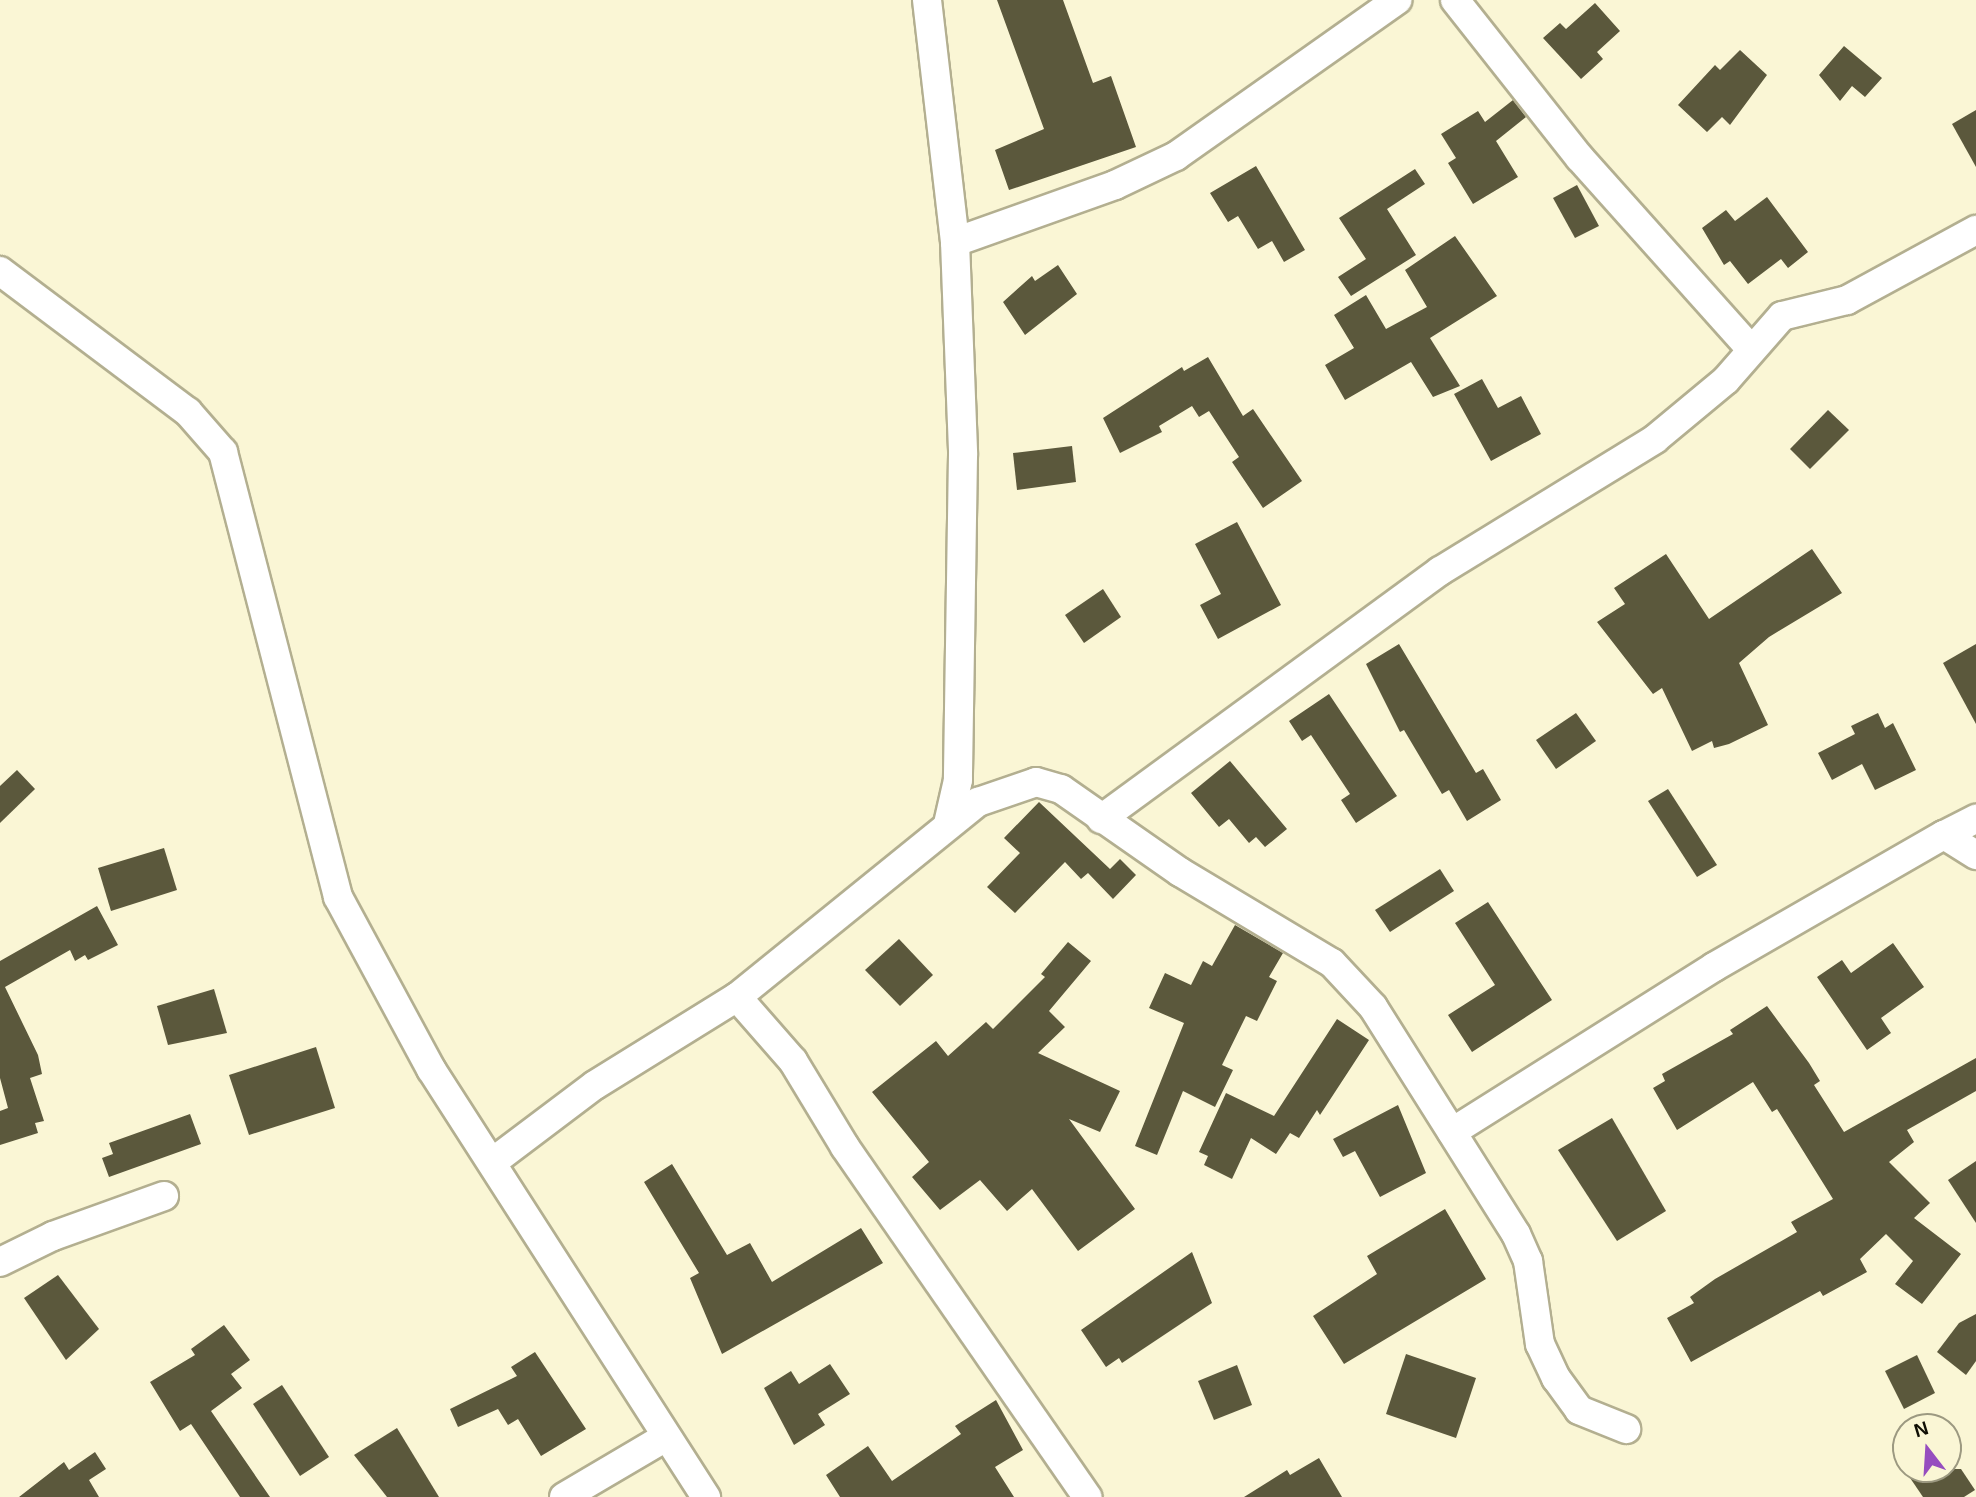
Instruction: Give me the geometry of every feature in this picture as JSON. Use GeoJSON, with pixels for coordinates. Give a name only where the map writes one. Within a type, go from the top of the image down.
{"type":"FeatureCollection","features":[{"type":"Feature","properties":{"kind":"street"},"geometry":{"type":"LineString","coordinates":[[927,0],[955,242],[963,621],[958,780],[948,824]]}},
{"type":"Feature","properties":{"kind":"street"},"geometry":{"type":"LineString","coordinates":[[955,242],[1115,186],[1177,156],[1397,0]]}},
{"type":"Feature","properties":{"kind":"street"},"geometry":{"type":"LineString","coordinates":[[1455,0],[1588,168],[1750,348]]}},
{"type":"Feature","properties":{"kind":"street"},"geometry":{"type":"LineString","coordinates":[[1101,819],[1440,571],[1655,439],[1726,380],[1750,348],[1782,316],[1847,300],[1976,230]]}},
{"type":"Feature","properties":{"kind":"street"},"geometry":{"type":"LineString","coordinates":[[0,271],[188,412],[223,452],[338,897],[431,1069],[494,1161],[664,1438],[706,1497]]}},
{"type":"Feature","properties":{"kind":"street"},"geometry":{"type":"LineString","coordinates":[[494,1161],[595,1085],[737,997],[948,824],[1002,790],[1036,782],[1061,789],[1101,819],[1332,963],[1373,1007],[1524,1252],[1541,1344],[1556,1378],[1580,1410],[1626,1429]]}},
{"type":"Feature","properties":{"kind":"street"},"geometry":{"type":"LineString","coordinates":[[1452,1132],[1714,967],[1976,819]]}},
{"type":"Feature","properties":{"kind":"street"},"geometry":{"type":"LineString","coordinates":[[1944,835],[1976,855]]}},
{"type":"Feature","properties":{"kind":"street"},"geometry":{"type":"LineString","coordinates":[[737,997],[793,1061],[845,1147],[1087,1497]]}},
{"type":"Feature","properties":{"kind":"street"},"geometry":{"type":"LineString","coordinates":[[0,1262],[53,1236],[164,1196]]}},
{"type":"Feature","properties":{"kind":"street"},"geometry":{"type":"LineString","coordinates":[[564,1497],[664,1438]]}},
{"type":"Feature","properties":{"kind":"building"},"geometry":{"type":"Polygon","coordinates":[[[997,0],[1063,0],[1093,83],[1111,76],[1136,147],[1009,190],[995,150],[1044,129],[997,0]]]}},
{"type":"Feature","properties":{"kind":"building"},"geometry":{"type":"Polygon","coordinates":[[[1595,3],[1620,31],[1597,52],[1603,59],[1581,79],[1543,38],[1560,23],[1566,29],[1595,3]]]}},
{"type":"Feature","properties":{"kind":"building"},"geometry":{"type":"Polygon","coordinates":[[[1844,46],[1882,78],[1865,97],[1852,86],[1840,101],[1819,75],[1844,46]]]}},
{"type":"Feature","properties":{"kind":"building"},"geometry":{"type":"Polygon","coordinates":[[[1740,50],[1767,75],[1730,125],[1722,117],[1707,132],[1678,105],[1715,65],[1720,70],[1740,50]]]}},
{"type":"Feature","properties":{"kind":"building"},"geometry":{"type":"Polygon","coordinates":[[[1513,100],[1526,117],[1496,141],[1518,177],[1473,204],[1448,163],[1456,158],[1441,134],[1478,111],[1485,122],[1513,100]]]}},
{"type":"Feature","properties":{"kind":"building"},"geometry":{"type":"Polygon","coordinates":[[[1976,110],[1976,167],[1952,124],[1976,110]]]}},
{"type":"Feature","properties":{"kind":"building"},"geometry":{"type":"Polygon","coordinates":[[[1256,166],[1305,250],[1284,262],[1272,241],[1258,249],[1238,216],[1228,222],[1210,193],[1256,166]]]}},
{"type":"Feature","properties":{"kind":"building"},"geometry":{"type":"Polygon","coordinates":[[[1415,169],[1425,184],[1387,209],[1416,255],[1351,296],[1338,277],[1366,259],[1339,218],[1415,169]]]}},
{"type":"Feature","properties":{"kind":"building"},"geometry":{"type":"Polygon","coordinates":[[[1577,185],[1599,226],[1575,238],[1553,198],[1577,185]]]}},
{"type":"Feature","properties":{"kind":"building"},"geometry":{"type":"Polygon","coordinates":[[[1767,197],[1808,252],[1788,268],[1781,259],[1748,284],[1730,261],[1724,265],[1702,228],[1726,210],[1735,221],[1767,197]]]}},
{"type":"Feature","properties":{"kind":"building"},"geometry":{"type":"Polygon","coordinates":[[[1455,236],[1497,296],[1430,338],[1460,386],[1433,397],[1411,362],[1345,400],[1325,365],[1354,348],[1334,315],[1366,295],[1386,329],[1427,307],[1405,270],[1455,236]]]}},
{"type":"Feature","properties":{"kind":"building"},"geometry":{"type":"Polygon","coordinates":[[[1058,265],[1077,294],[1025,335],[1003,302],[1032,276],[1035,281],[1058,265]]]}},
{"type":"Feature","properties":{"kind":"building"},"geometry":{"type":"Polygon","coordinates":[[[1208,357],[1243,416],[1253,409],[1302,481],[1263,508],[1232,462],[1239,457],[1209,411],[1199,417],[1192,406],[1159,426],[1162,432],[1120,453],[1103,418],[1182,367],[1184,371],[1208,357]]]}},
{"type":"Feature","properties":{"kind":"building"},"geometry":{"type":"Polygon","coordinates":[[[1482,379],[1498,408],[1521,396],[1541,434],[1491,461],[1454,394],[1482,379]]]}},
{"type":"Feature","properties":{"kind":"building"},"geometry":{"type":"Polygon","coordinates":[[[1828,410],[1849,430],[1810,469],[1790,449],[1828,410]]]}},
{"type":"Feature","properties":{"kind":"building"},"geometry":{"type":"Polygon","coordinates":[[[1072,446],[1076,482],[1017,490],[1013,453],[1072,446]]]}},
{"type":"Feature","properties":{"kind":"building"},"geometry":{"type":"Polygon","coordinates":[[[1237,522],[1281,605],[1218,639],[1200,605],[1221,594],[1195,544],[1237,522]]]}},
{"type":"Feature","properties":{"kind":"building"},"geometry":{"type":"Polygon","coordinates":[[[1812,549],[1842,593],[1769,637],[1739,663],[1768,725],[1729,744],[1714,748],[1712,741],[1692,751],[1662,688],[1653,694],[1597,622],[1625,604],[1614,588],[1666,554],[1709,619],[1812,549]]]}},
{"type":"Feature","properties":{"kind":"building"},"geometry":{"type":"Polygon","coordinates":[[[1103,589],[1121,617],[1084,643],[1065,615],[1103,589]]]}},
{"type":"Feature","properties":{"kind":"building"},"geometry":{"type":"Polygon","coordinates":[[[1399,644],[1476,773],[1483,769],[1501,800],[1467,821],[1449,790],[1442,794],[1404,730],[1400,732],[1366,664],[1399,644]]]}},
{"type":"Feature","properties":{"kind":"building"},"geometry":{"type":"Polygon","coordinates":[[[1976,644],[1976,724],[1943,663],[1976,644]]]}},
{"type":"Feature","properties":{"kind":"building"},"geometry":{"type":"Polygon","coordinates":[[[1329,694],[1397,796],[1356,823],[1341,800],[1350,794],[1311,735],[1302,741],[1289,721],[1329,694]]]}},
{"type":"Feature","properties":{"kind":"building"},"geometry":{"type":"Polygon","coordinates":[[[1576,713],[1596,741],[1556,769],[1536,740],[1576,713]]]}},
{"type":"Feature","properties":{"kind":"building"},"geometry":{"type":"Polygon","coordinates":[[[1878,713],[1885,728],[1893,723],[1916,770],[1875,790],[1862,764],[1832,780],[1818,753],[1855,734],[1851,726],[1878,713]]]}},
{"type":"Feature","properties":{"kind":"building"},"geometry":{"type":"Polygon","coordinates":[[[1230,761],[1287,829],[1265,847],[1256,837],[1249,843],[1229,819],[1219,827],[1191,793],[1230,761]]]}},
{"type":"Feature","properties":{"kind":"building"},"geometry":{"type":"Polygon","coordinates":[[[17,770],[35,789],[0,823],[0,786],[17,770]]]}},
{"type":"Feature","properties":{"kind":"building"},"geometry":{"type":"Polygon","coordinates":[[[1668,789],[1717,865],[1697,877],[1648,801],[1668,789]]]}},
{"type":"Feature","properties":{"kind":"building"},"geometry":{"type":"Polygon","coordinates":[[[1039,802],[1110,869],[1120,859],[1136,875],[1113,899],[1088,873],[1081,879],[1065,862],[1015,913],[987,887],[1020,853],[1004,838],[1039,802]]]}},
{"type":"Feature","properties":{"kind":"building"},"geometry":{"type":"Polygon","coordinates":[[[164,848],[177,890],[111,911],[98,868],[164,848]]]}},
{"type":"Feature","properties":{"kind":"building"},"geometry":{"type":"Polygon","coordinates":[[[1440,869],[1454,891],[1390,932],[1375,910],[1440,869]]]}},
{"type":"Feature","properties":{"kind":"building"},"geometry":{"type":"Polygon","coordinates":[[[1488,902],[1552,1000],[1472,1052],[1448,1015],[1495,985],[1455,923],[1488,902]]]}},
{"type":"Feature","properties":{"kind":"building"},"geometry":{"type":"Polygon","coordinates":[[[97,906],[118,945],[88,960],[85,955],[75,961],[70,950],[5,987],[38,1055],[42,1074],[30,1078],[44,1121],[35,1123],[38,1133],[0,1145],[0,1111],[8,1108],[0,1078],[0,961],[97,906]]]}},
{"type":"Feature","properties":{"kind":"building"},"geometry":{"type":"Polygon","coordinates":[[[1235,925],[1283,953],[1269,977],[1277,981],[1257,1021],[1246,1016],[1222,1065],[1233,1070],[1215,1107],[1183,1091],[1157,1155],[1135,1146],[1184,1023],[1149,1008],[1165,973],[1191,985],[1203,961],[1212,966],[1235,925]]]}},
{"type":"Feature","properties":{"kind":"building"},"geometry":{"type":"Polygon","coordinates":[[[899,939],[933,975],[900,1006],[865,970],[899,939]]]}},
{"type":"Feature","properties":{"kind":"building"},"geometry":{"type":"Polygon","coordinates":[[[1068,942],[1091,961],[1049,1011],[1065,1027],[1038,1053],[1120,1091],[1100,1132],[1069,1119],[1135,1209],[1078,1251],[1032,1189],[1007,1211],[980,1180],[940,1210],[912,1177],[929,1162],[872,1092],[936,1041],[948,1056],[986,1022],[993,1029],[1045,977],[1041,974],[1068,942]]]}},
{"type":"Feature","properties":{"kind":"building"},"geometry":{"type":"Polygon","coordinates":[[[1893,943],[1924,987],[1881,1018],[1891,1033],[1867,1050],[1817,977],[1842,960],[1851,973],[1893,943]]]}},
{"type":"Feature","properties":{"kind":"building"},"geometry":{"type":"Polygon","coordinates":[[[214,989],[227,1033],[168,1045],[157,1006],[214,989]]]}},
{"type":"Feature","properties":{"kind":"building"},"geometry":{"type":"Polygon","coordinates":[[[1767,1006],[1820,1081],[1814,1085],[1844,1132],[1976,1058],[1976,1091],[1907,1130],[1914,1142],[1889,1162],[1930,1203],[1914,1218],[1961,1254],[1922,1304],[1895,1284],[1913,1261],[1886,1234],[1860,1259],[1867,1272],[1823,1296],[1820,1291],[1691,1362],[1667,1318],[1694,1303],[1690,1297],[1715,1279],[1797,1232],[1791,1222],[1833,1199],[1777,1109],[1772,1112],[1753,1082],[1677,1130],[1653,1088],[1665,1081],[1662,1074],[1733,1034],[1730,1030],[1767,1006]]]}},
{"type":"Feature","properties":{"kind":"building"},"geometry":{"type":"Polygon","coordinates":[[[1337,1019],[1369,1040],[1320,1115],[1317,1110],[1299,1138],[1290,1133],[1276,1154],[1251,1138],[1232,1179],[1204,1165],[1208,1156],[1199,1152],[1226,1093],[1274,1116],[1337,1019]]]}},
{"type":"Feature","properties":{"kind":"building"},"geometry":{"type":"Polygon","coordinates":[[[316,1047],[335,1108],[249,1135],[229,1075],[316,1047]]]}},
{"type":"Feature","properties":{"kind":"building"},"geometry":{"type":"Polygon","coordinates":[[[1398,1105],[1426,1173],[1380,1197],[1355,1151],[1343,1157],[1333,1139],[1398,1105]]]}},
{"type":"Feature","properties":{"kind":"building"},"geometry":{"type":"Polygon","coordinates":[[[190,1114],[201,1144],[109,1177],[102,1158],[113,1154],[109,1143],[190,1114]]]}},
{"type":"Feature","properties":{"kind":"building"},"geometry":{"type":"Polygon","coordinates":[[[1612,1118],[1666,1211],[1617,1241],[1558,1150],[1612,1118]]]}},
{"type":"Feature","properties":{"kind":"building"},"geometry":{"type":"Polygon","coordinates":[[[1976,1161],[1976,1223],[1948,1180],[1976,1161]]]}},
{"type":"Feature","properties":{"kind":"building"},"geometry":{"type":"Polygon","coordinates":[[[672,1164],[727,1255],[750,1243],[772,1282],[861,1228],[883,1263],[722,1354],[690,1278],[699,1273],[644,1182],[672,1164]]]}},
{"type":"Feature","properties":{"kind":"building"},"geometry":{"type":"Polygon","coordinates":[[[1445,1209],[1486,1279],[1344,1364],[1313,1316],[1377,1274],[1367,1256],[1445,1209]]]}},
{"type":"Feature","properties":{"kind":"building"},"geometry":{"type":"Polygon","coordinates":[[[1192,1252],[1212,1303],[1122,1363],[1119,1358],[1106,1367],[1081,1330],[1192,1252]]]}},
{"type":"Feature","properties":{"kind":"building"},"geometry":{"type":"Polygon","coordinates":[[[58,1275],[99,1329],[66,1360],[24,1298],[58,1275]]]}},
{"type":"Feature","properties":{"kind":"building"},"geometry":{"type":"Polygon","coordinates":[[[1976,1314],[1976,1361],[1966,1375],[1937,1352],[1959,1323],[1976,1314]]]}},
{"type":"Feature","properties":{"kind":"building"},"geometry":{"type":"Polygon","coordinates":[[[224,1325],[250,1360],[231,1374],[242,1388],[211,1411],[270,1497],[240,1497],[191,1424],[180,1431],[150,1382],[195,1355],[191,1349],[224,1325]]]}},
{"type":"Feature","properties":{"kind":"building"},"geometry":{"type":"Polygon","coordinates":[[[535,1352],[586,1429],[541,1456],[518,1419],[508,1425],[498,1409],[458,1427],[450,1409],[517,1376],[511,1367],[535,1352]]]}},
{"type":"Feature","properties":{"kind":"building"},"geometry":{"type":"Polygon","coordinates":[[[1406,1354],[1476,1378],[1456,1438],[1386,1414],[1406,1354]]]}},
{"type":"Feature","properties":{"kind":"building"},"geometry":{"type":"Polygon","coordinates":[[[1917,1355],[1935,1393],[1904,1409],[1885,1371],[1917,1355]]]}},
{"type":"Feature","properties":{"kind":"building"},"geometry":{"type":"Polygon","coordinates":[[[830,1364],[850,1394],[818,1414],[825,1425],[794,1445],[764,1388],[791,1371],[799,1384],[830,1364]]]}},
{"type":"Feature","properties":{"kind":"building"},"geometry":{"type":"Polygon","coordinates":[[[1237,1365],[1252,1405],[1214,1420],[1198,1381],[1237,1365]]]}},
{"type":"Feature","properties":{"kind":"building"},"geometry":{"type":"Polygon","coordinates":[[[282,1385],[329,1457],[300,1476],[253,1404],[282,1385]]]}},
{"type":"Feature","properties":{"kind":"building"},"geometry":{"type":"Polygon","coordinates":[[[996,1400],[1023,1450],[995,1467],[1014,1497],[840,1497],[826,1475],[868,1446],[892,1481],[961,1434],[955,1426],[996,1400]]]}},
{"type":"Feature","properties":{"kind":"building"},"geometry":{"type":"Polygon","coordinates":[[[397,1428],[439,1497],[387,1497],[354,1455],[397,1428]]]}},
{"type":"Feature","properties":{"kind":"building"},"geometry":{"type":"Polygon","coordinates":[[[95,1452],[106,1469],[89,1480],[99,1497],[19,1497],[64,1462],[69,1470],[95,1452]]]}},
{"type":"Feature","properties":{"kind":"building"},"geometry":{"type":"Polygon","coordinates":[[[1319,1458],[1342,1497],[1244,1497],[1287,1470],[1290,1475],[1319,1458]]]}},
{"type":"Feature","properties":{"kind":"building"},"geometry":{"type":"Polygon","coordinates":[[[1962,1470],[1975,1490],[1964,1497],[1923,1497],[1914,1483],[1962,1483],[1962,1470]]]}}]}
